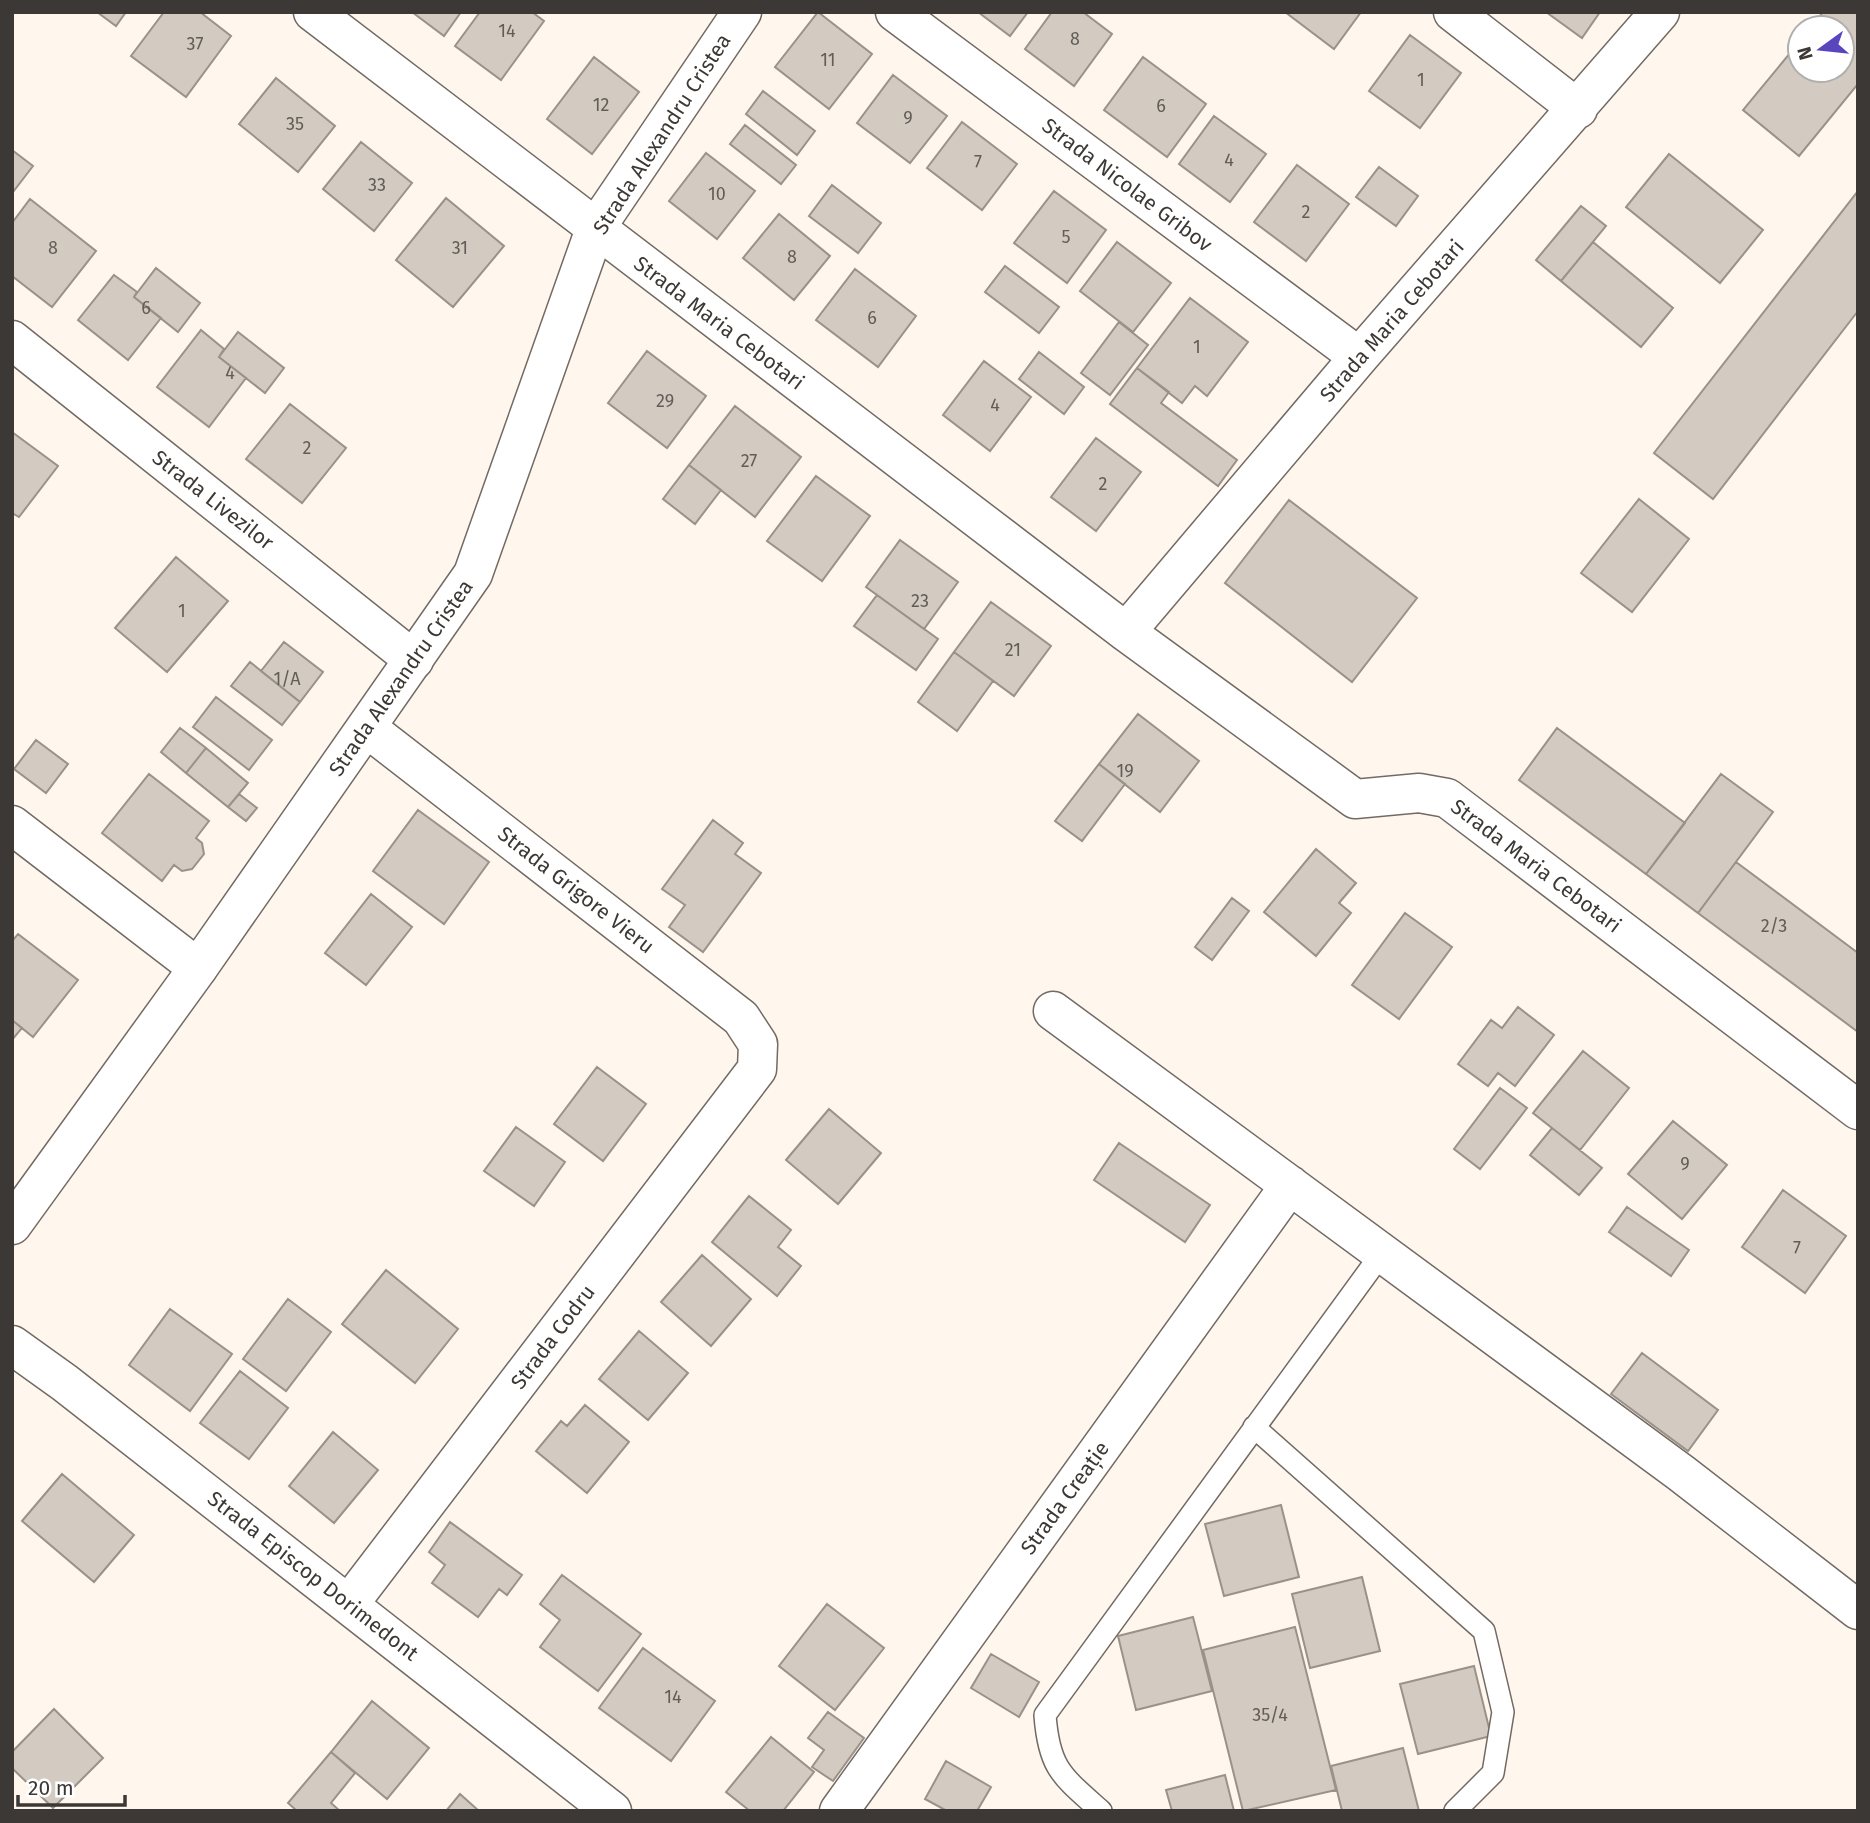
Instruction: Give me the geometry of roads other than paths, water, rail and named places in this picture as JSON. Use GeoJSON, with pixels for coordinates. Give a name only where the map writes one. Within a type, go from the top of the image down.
{"type":"FeatureCollection","features":[{"type":"Feature","properties":{"kind":"street","name":"Strada Maria Cebotari"},"geometry":{"type":"LineString","coordinates":[[313,12],[1126,632],[1355,799],[1419,793],[1447,798],[1858,1110]]}},
{"type":"Feature","properties":{"kind":"street","name":"Strada Alexandru Cristea"},"geometry":{"type":"LineString","coordinates":[[12,1225],[198,968],[473,574],[596,229],[742,12]]}},
{"type":"Feature","properties":{"kind":"street","name":"Strada Nicolae Gribov"},"geometry":{"type":"LineString","coordinates":[[895,12],[1359,357]]}},
{"type":"Feature","properties":{"kind":"street"},"geometry":{"type":"LineString","coordinates":[[1453,12],[1578,108]]}},
{"type":"Feature","properties":{"kind":"street","name":"Strada Maria Cebotari"},"geometry":{"type":"LineString","coordinates":[[1126,632],[1359,357],[1660,12]]}},
{"type":"Feature","properties":{"kind":"street","name":"Strada Livezilor"},"geometry":{"type":"LineString","coordinates":[[12,340],[414,660]]}},
{"type":"Feature","properties":{"kind":"street","name":"Strada Grigore Vieru"},"geometry":{"type":"LineString","coordinates":[[367,728],[741,1018],[758,1044],[757,1069]]}},
{"type":"Feature","properties":{"kind":"street"},"geometry":{"type":"LineString","coordinates":[[12,825],[198,968]]}},
{"type":"Feature","properties":{"kind":"street"},"geometry":{"type":"LineString","coordinates":[[1053,1011],[1681,1473],[1858,1609]]}},
{"type":"Feature","properties":{"kind":"street","name":"Strada Codru"},"geometry":{"type":"LineString","coordinates":[[349,1604],[757,1069]]}},
{"type":"Feature","properties":{"kind":"street","name":"Strada Creație"},"geometry":{"type":"LineString","coordinates":[[839,1811],[1290,1185]]}},
{"type":"Feature","properties":{"kind":"street","name":"Strada Episcop Dorimedont"},"geometry":{"type":"LineString","coordinates":[[12,1345],[349,1604],[612,1811]]}},
{"type":"Feature","properties":{"kind":"lane"},"geometry":{"type":"LineString","coordinates":[[1101,1811],[1057,1771],[1047,1740],[1045,1715],[1381,1253]]}},
{"type":"Feature","properties":{"kind":"lane"},"geometry":{"type":"LineString","coordinates":[[1255,1427],[1484,1631],[1503,1712],[1493,1773],[1455,1811]]}}]}
